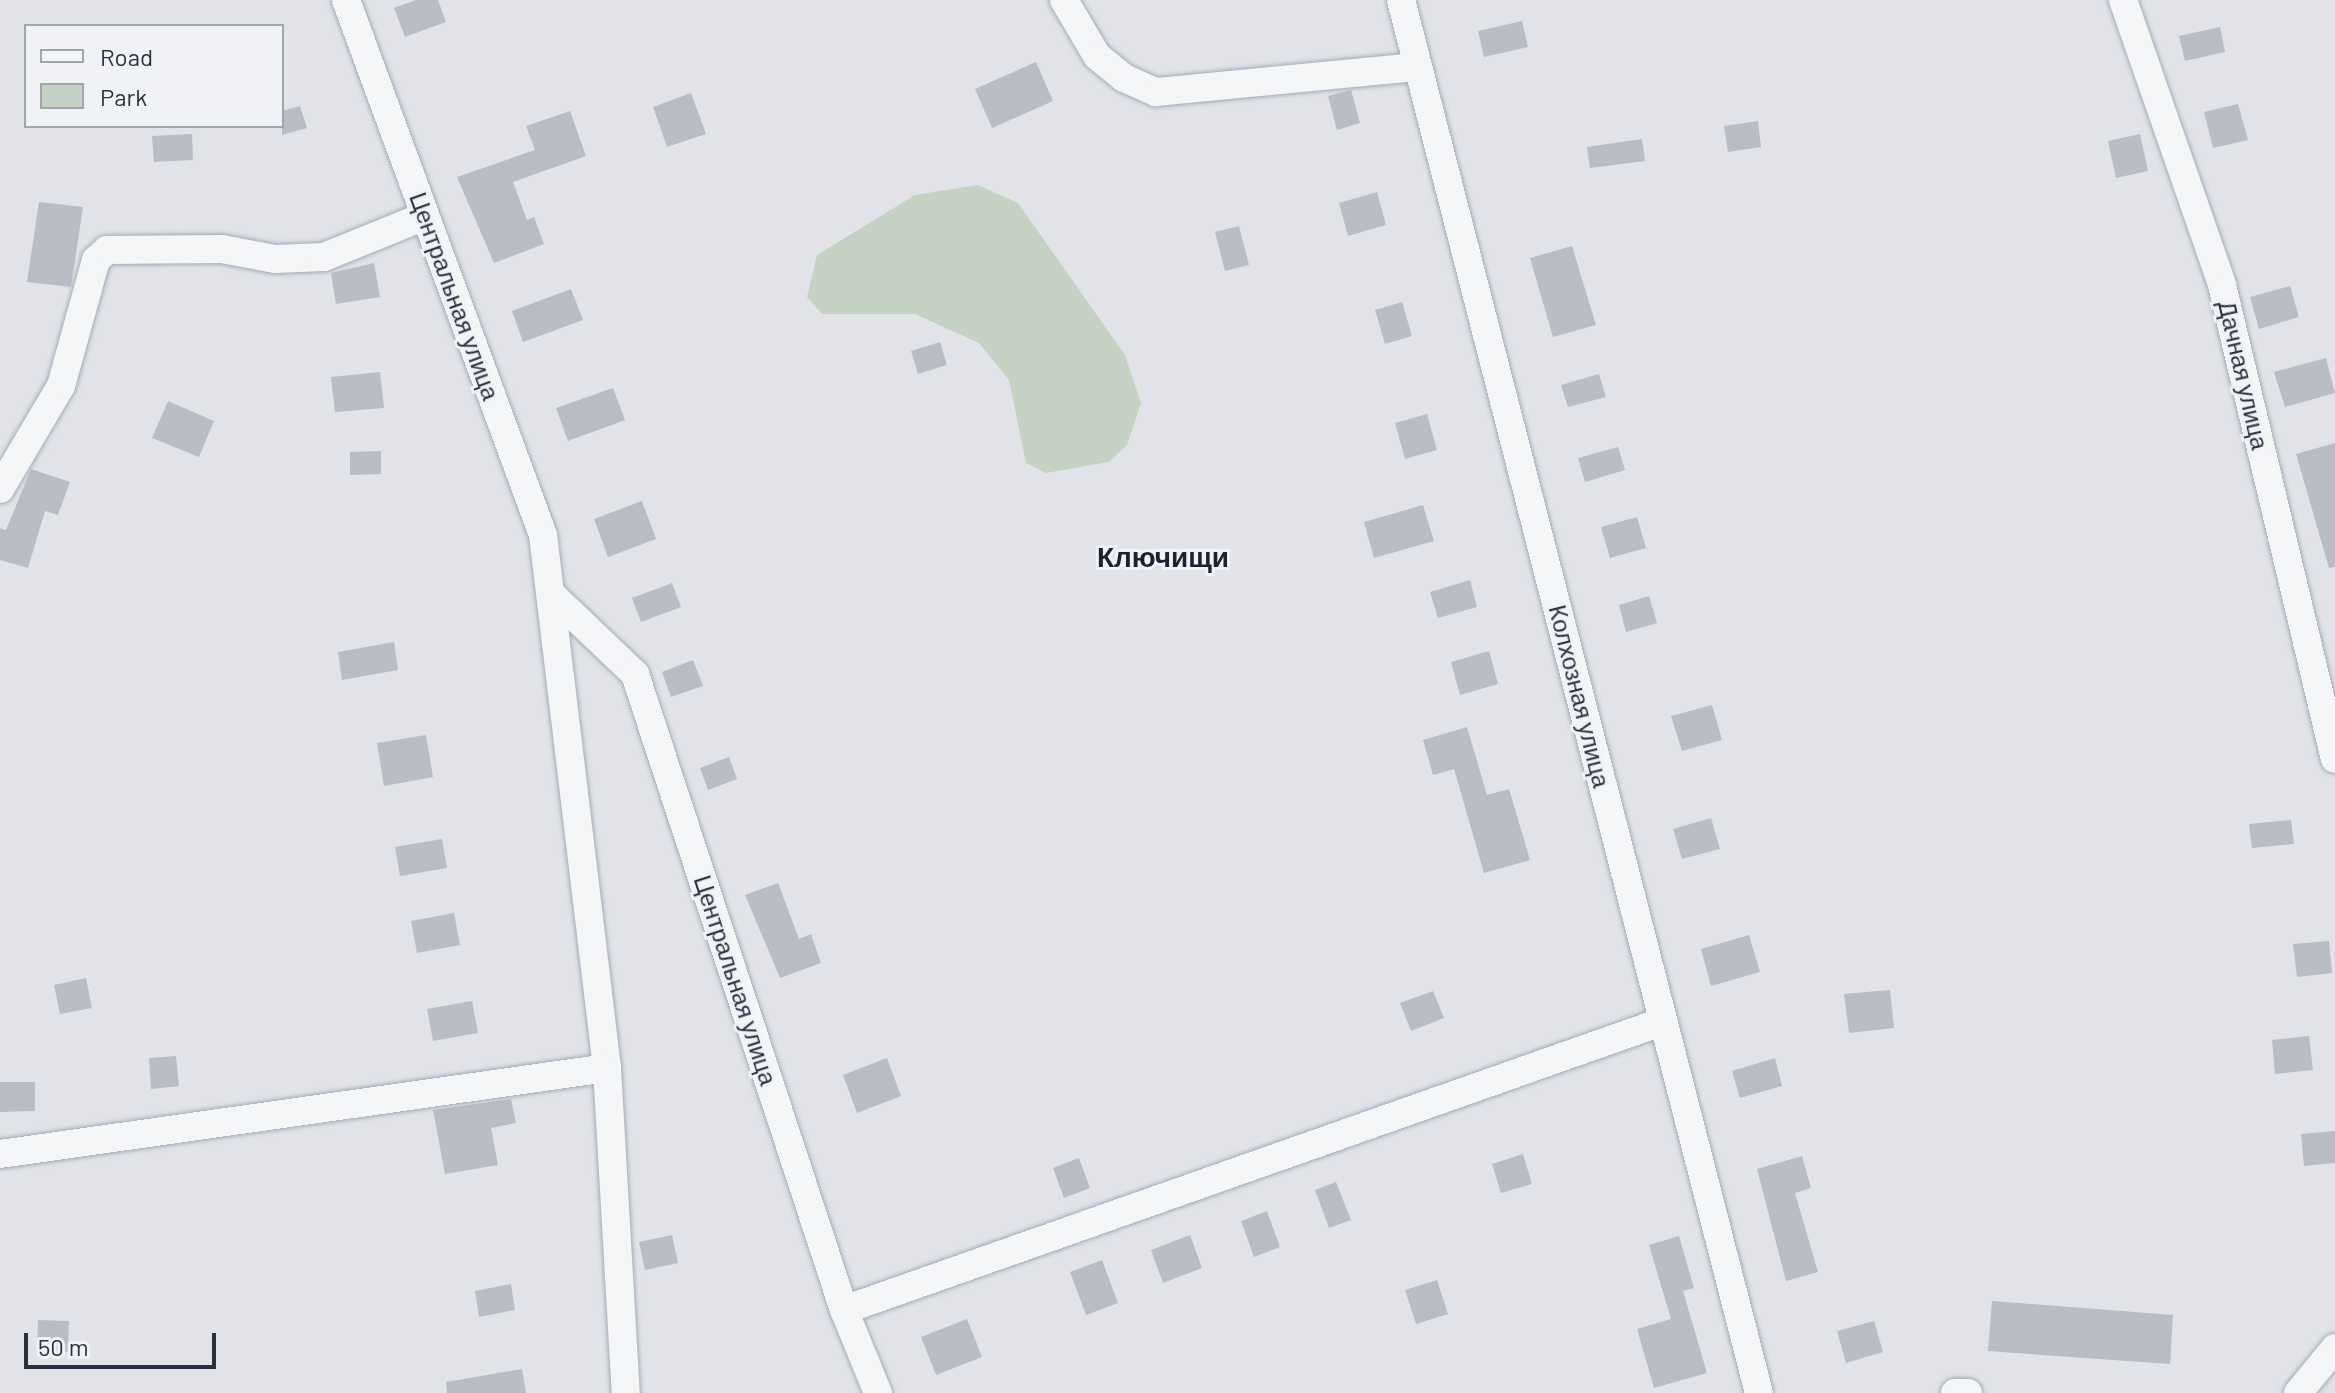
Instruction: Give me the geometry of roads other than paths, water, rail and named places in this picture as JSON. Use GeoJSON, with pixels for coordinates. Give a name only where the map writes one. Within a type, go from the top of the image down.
{"type":"FeatureCollection","features":[{"type":"Feature","properties":{"kind":"street","name":"Центральная улица"},"geometry":{"type":"LineString","coordinates":[[346,0],[543,535],[607,1068],[626,1393]]}},
{"type":"Feature","properties":{"kind":"street"},"geometry":{"type":"LineString","coordinates":[[1064,0],[1097,56],[1124,78],[1156,92],[1418,67]]}},
{"type":"Feature","properties":{"kind":"street","name":"Колхозная улица"},"geometry":{"type":"LineString","coordinates":[[1401,0],[1759,1393]]}},
{"type":"Feature","properties":{"kind":"street","name":"Дачная улица"},"geometry":{"type":"LineString","coordinates":[[2123,0],[2222,285],[2335,759]]}},
{"type":"Feature","properties":{"kind":"street"},"geometry":{"type":"LineString","coordinates":[[0,489],[61,386],[96,260],[107,250],[222,249],[275,259],[324,257],[425,216]]}},
{"type":"Feature","properties":{"kind":"street","name":"Центральная улица"},"geometry":{"type":"LineString","coordinates":[[552,595],[635,674],[844,1310],[878,1393]]}},
{"type":"Feature","properties":{"kind":"street"},"geometry":{"type":"LineString","coordinates":[[844,1310],[1664,1021]]}},
{"type":"Feature","properties":{"kind":"street"},"geometry":{"type":"LineString","coordinates":[[0,1154],[607,1068]]}},
{"type":"Feature","properties":{"kind":"street"},"geometry":{"type":"LineString","coordinates":[[2298,1393],[2335,1348]]}},
{"type":"Feature","properties":{"kind":"street"},"geometry":{"type":"LineString","coordinates":[[1955,1393],[1968,1393]]}},
{"type":"Feature","properties":{"kind":"district","name":"Ключищи"},"geometry":{"type":"Point","coordinates":[1163,556]}}]}
